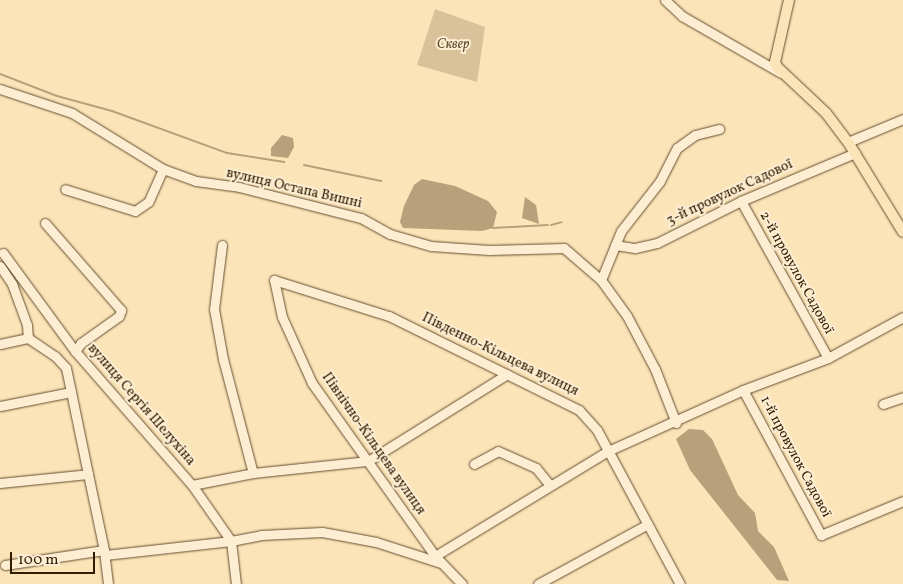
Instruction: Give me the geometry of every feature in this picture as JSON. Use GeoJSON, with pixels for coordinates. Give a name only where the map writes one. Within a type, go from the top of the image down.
{"type":"FeatureCollection","features":[{"type":"Feature","properties":{"kind":"main road"},"geometry":{"type":"LineString","coordinates":[[789,0],[776,60],[779,70],[826,112],[848,142],[903,232]]}},
{"type":"Feature","properties":{"kind":"street"},"geometry":{"type":"LineString","coordinates":[[665,0],[682,16],[779,70]]}},
{"type":"Feature","properties":{"kind":"street","name":"вулиця Остапа Вишні"},"geometry":{"type":"LineString","coordinates":[[0,89],[72,112],[163,169],[196,181],[239,187],[362,218],[390,234],[431,246],[489,250],[564,248],[601,280],[641,340],[666,392],[676,423]]}},
{"type":"Feature","properties":{"kind":"street"},"geometry":{"type":"LineString","coordinates":[[848,142],[903,119]]}},
{"type":"Feature","properties":{"kind":"street"},"geometry":{"type":"LineString","coordinates":[[601,280],[633,212],[660,182],[676,148],[695,135],[719,129]]}},
{"type":"Feature","properties":{"kind":"street","name":"3-й провулок Садової"},"geometry":{"type":"LineString","coordinates":[[616,245],[647,246],[741,201],[855,153]]}},
{"type":"Feature","properties":{"kind":"street"},"geometry":{"type":"LineString","coordinates":[[65,189],[135,211],[148,202],[163,169]]}},
{"type":"Feature","properties":{"kind":"street","name":"2-й провулок Садової"},"geometry":{"type":"LineString","coordinates":[[741,201],[828,358]]}},
{"type":"Feature","properties":{"kind":"street"},"geometry":{"type":"LineString","coordinates":[[46,222],[121,310],[119,316],[81,343],[75,351]]}},
{"type":"Feature","properties":{"kind":"street"},"geometry":{"type":"LineString","coordinates":[[222,245],[214,309],[223,359],[253,473]]}},
{"type":"Feature","properties":{"kind":"street","name":"вулиця Сергія Шелухіна"},"geometry":{"type":"LineString","coordinates":[[2,253],[75,351],[192,486],[231,541],[236,584]]}},
{"type":"Feature","properties":{"kind":"street"},"geometry":{"type":"LineString","coordinates":[[0,266],[12,284],[27,325],[28,338]]}},
{"type":"Feature","properties":{"kind":"street","name":"Південно-Кільцева вулиця"},"geometry":{"type":"LineString","coordinates":[[274,280],[389,316],[579,410],[597,430],[680,584]]}},
{"type":"Feature","properties":{"kind":"street","name":"Північно-Кільцева вулиця"},"geometry":{"type":"LineString","coordinates":[[274,280],[282,317],[312,383],[434,556],[462,584]]}},
{"type":"Feature","properties":{"kind":"street","name":"1-й провулок Садової"},"geometry":{"type":"LineString","coordinates":[[903,317],[828,358],[743,390],[821,535],[903,502]]}},
{"type":"Feature","properties":{"kind":"street"},"geometry":{"type":"LineString","coordinates":[[0,344],[28,338],[59,358],[66,368],[104,553],[108,584]]}},
{"type":"Feature","properties":{"kind":"street"},"geometry":{"type":"LineString","coordinates":[[66,368],[70,360],[82,358]]}},
{"type":"Feature","properties":{"kind":"street"},"geometry":{"type":"LineString","coordinates":[[192,486],[253,473],[368,460],[507,374]]}},
{"type":"Feature","properties":{"kind":"street"},"geometry":{"type":"LineString","coordinates":[[434,556],[608,451],[676,423],[743,390]]}},
{"type":"Feature","properties":{"kind":"street"},"geometry":{"type":"LineString","coordinates":[[0,406],[71,392]]}},
{"type":"Feature","properties":{"kind":"street"},"geometry":{"type":"LineString","coordinates":[[883,404],[903,397]]}},
{"type":"Feature","properties":{"kind":"street"},"geometry":{"type":"LineString","coordinates":[[474,464],[498,451],[536,468],[550,485]]}},
{"type":"Feature","properties":{"kind":"street"},"geometry":{"type":"LineString","coordinates":[[0,483],[88,474]]}},
{"type":"Feature","properties":{"kind":"street"},"geometry":{"type":"LineString","coordinates":[[538,584],[648,524]]}},
{"type":"Feature","properties":{"kind":"street"},"geometry":{"type":"LineString","coordinates":[[5,564],[231,541],[261,535],[322,532],[376,542],[443,564]]}},
{"type":"Feature","properties":{"kind":"green space","name":"Сквер"},"geometry":{"type":"Polygon","coordinates":[[[435,9],[485,27],[477,82],[417,65],[435,9]]]}},
{"type":"Feature","properties":{"kind":"shaded area"},"geometry":{"type":"Polygon","coordinates":[[[282,135],[293,138],[294,147],[288,158],[271,156],[271,148],[282,135]]]}},
{"type":"Feature","properties":{"kind":"shaded area"},"geometry":{"type":"Polygon","coordinates":[[[422,179],[455,186],[488,201],[497,212],[493,228],[482,231],[403,228],[400,222],[404,206],[414,185],[422,179]]]}},
{"type":"Feature","properties":{"kind":"shaded area"},"geometry":{"type":"Polygon","coordinates":[[[525,197],[536,205],[539,224],[522,218],[525,197]]]}},
{"type":"Feature","properties":{"kind":"shaded area"},"geometry":{"type":"Polygon","coordinates":[[[689,429],[703,430],[712,439],[738,495],[755,513],[758,531],[774,547],[789,581],[777,580],[690,470],[676,439],[689,429]]]}},
{"type":"Feature","properties":{"kind":"waterway"},"geometry":{"type":"LineString","coordinates":[[0,74],[57,96],[112,111],[227,153],[284,162]]}},
{"type":"Feature","properties":{"kind":"waterway"},"geometry":{"type":"LineString","coordinates":[[304,165],[381,181]]}},
{"type":"Feature","properties":{"kind":"waterway"},"geometry":{"type":"LineString","coordinates":[[551,225],[562,222]]}},
{"type":"Feature","properties":{"kind":"waterway"},"geometry":{"type":"LineString","coordinates":[[493,228],[548,225]]}}]}
